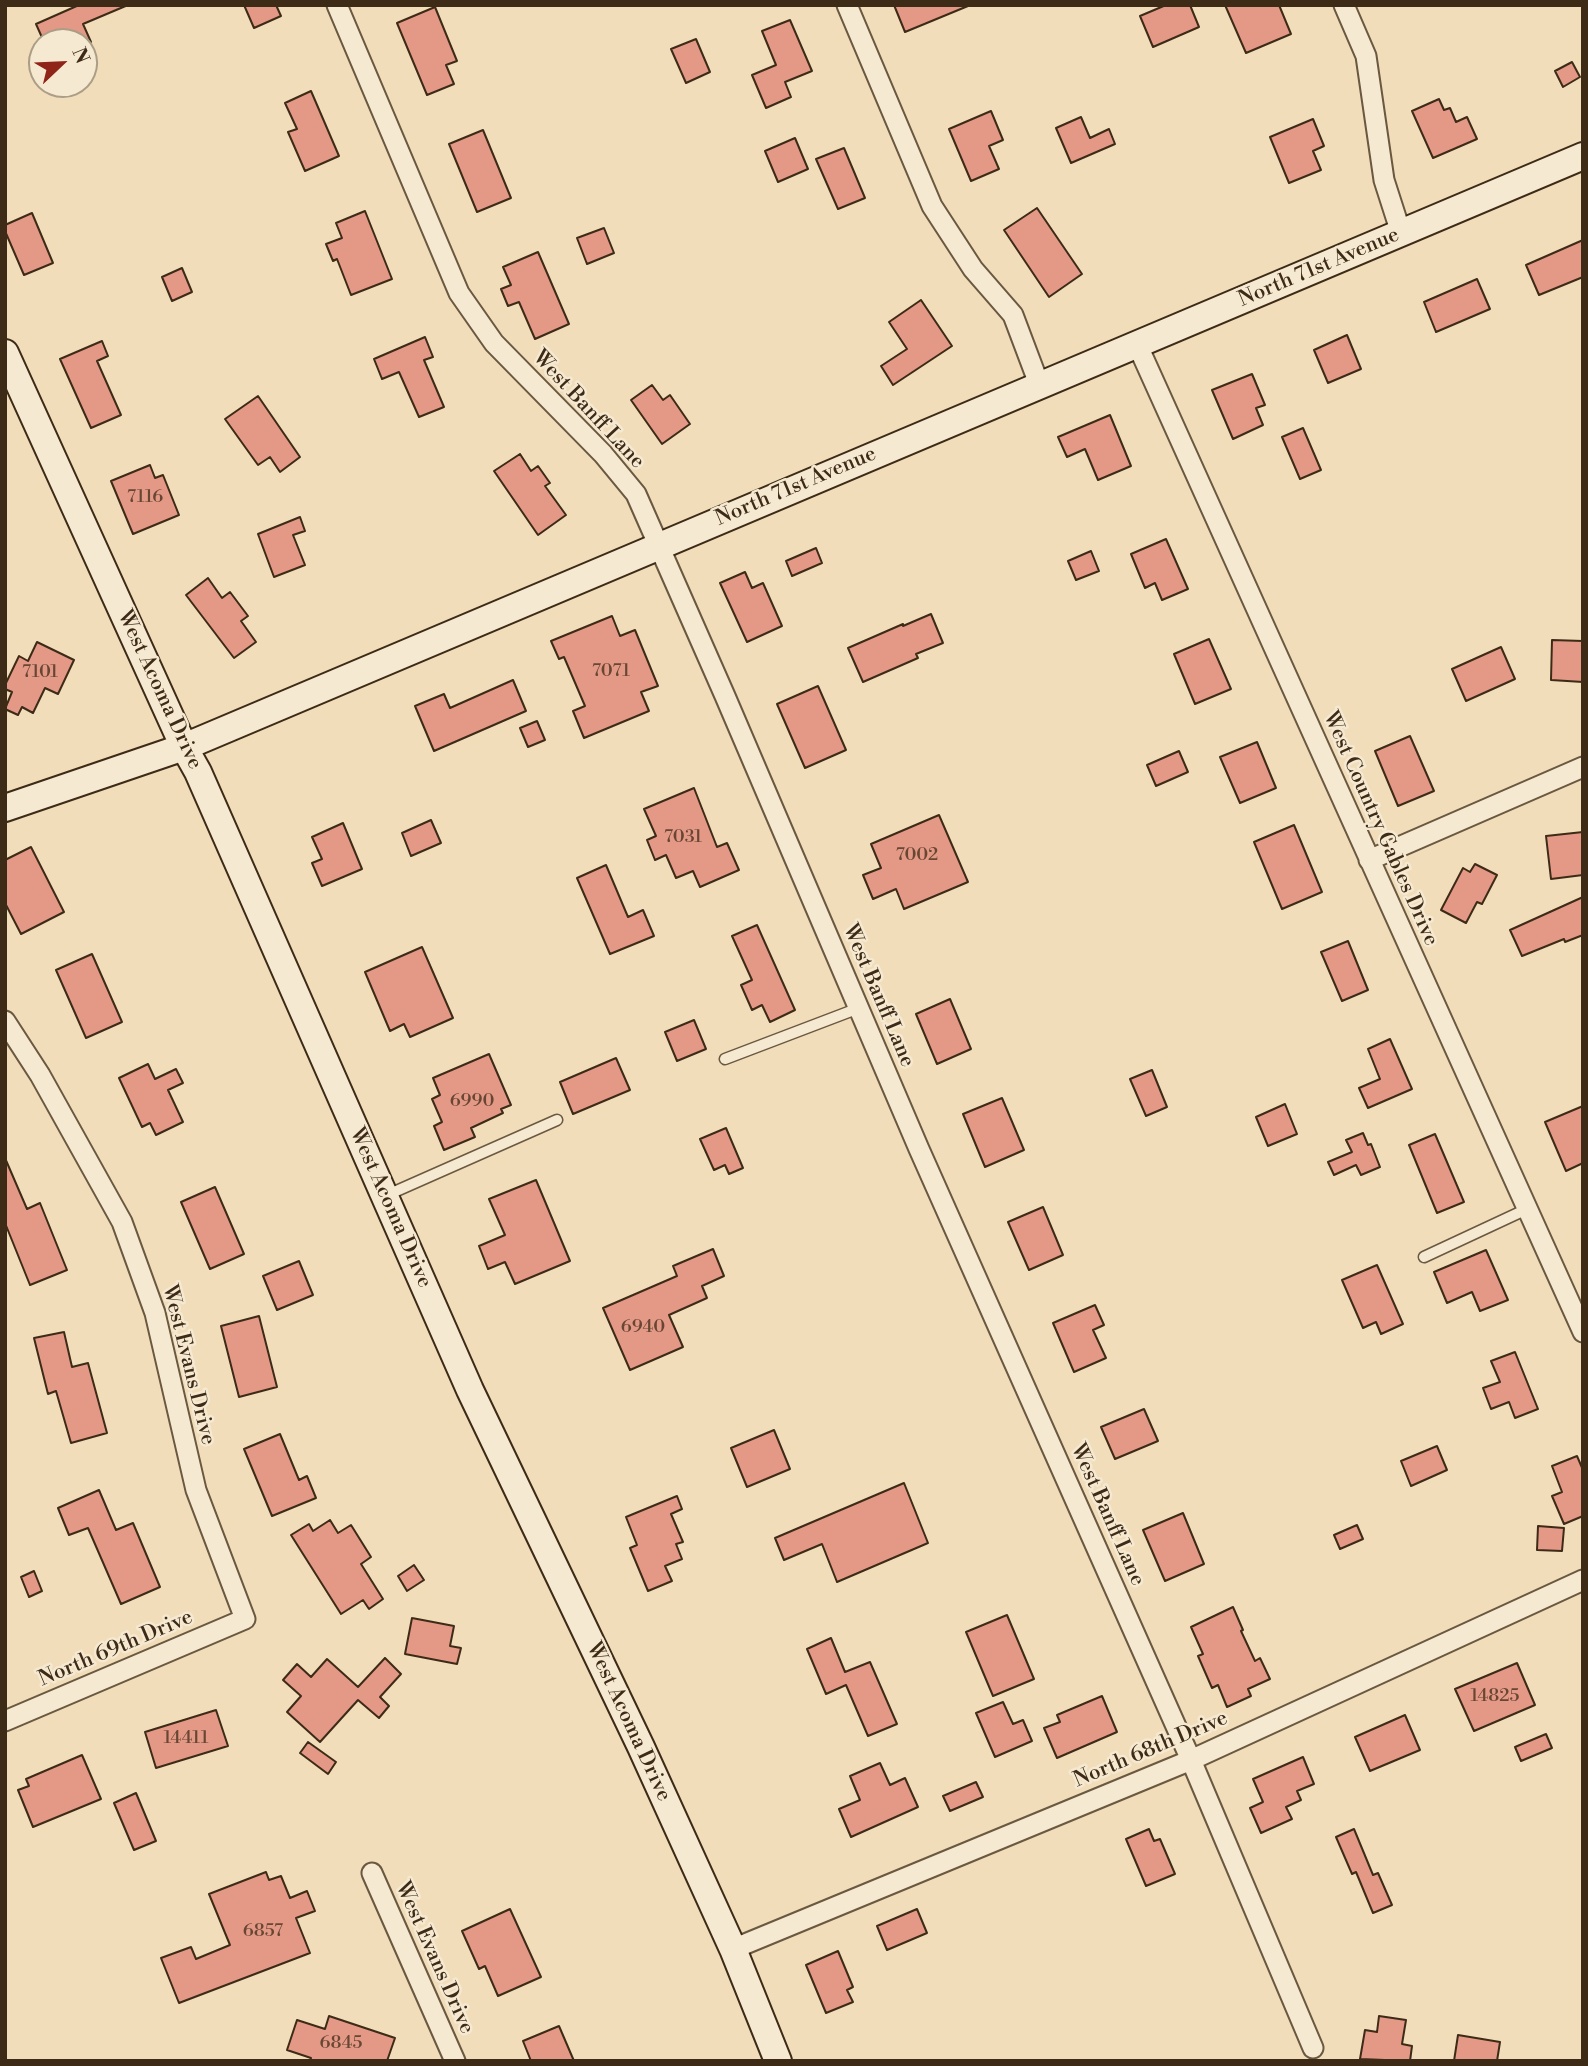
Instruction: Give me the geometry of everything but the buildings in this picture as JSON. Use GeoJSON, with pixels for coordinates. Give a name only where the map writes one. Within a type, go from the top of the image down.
{"type":"FeatureCollection","features":[{"type":"Feature","properties":{"kind":"street","name":"West Banff Lane"},"geometry":{"type":"LineString","coordinates":[[337,5],[459,293],[494,343],[603,454],[636,494],[925,1162],[1191,1759],[1313,2048]]}},
{"type":"Feature","properties":{"kind":"street"},"geometry":{"type":"LineString","coordinates":[[847,5],[932,206],[973,269],[1013,314],[1039,384]]}},
{"type":"Feature","properties":{"kind":"street"},"geometry":{"type":"LineString","coordinates":[[1344,5],[1366,56],[1384,180],[1401,233]]}},
{"type":"Feature","properties":{"kind":"street","name":"North 71st Avenue"},"geometry":{"type":"LineString","coordinates":[[5,808],[184,747],[1583,156]]}},
{"type":"Feature","properties":{"kind":"street","name":"West Country Gables Drive"},"geometry":{"type":"LineString","coordinates":[[1137,344],[1583,1332]]}},
{"type":"Feature","properties":{"kind":"street","name":"West Acoma Drive"},"geometry":{"type":"LineString","coordinates":[[5,353],[184,747],[198,772],[470,1390],[641,1747],[733,1949],[778,2061]]}},
{"type":"Feature","properties":{"kind":"street"},"geometry":{"type":"LineString","coordinates":[[1369,860],[1583,767]]}},
{"type":"Feature","properties":{"kind":"street","name":"West Evans Drive"},"geometry":{"type":"LineString","coordinates":[[5,1021],[40,1075],[122,1222],[155,1313],[196,1490],[244,1619]]}},
{"type":"Feature","properties":{"kind":"street","name":"North 68th Drive"},"geometry":{"type":"LineString","coordinates":[[733,1949],[1191,1759],[1583,1580]]}},
{"type":"Feature","properties":{"kind":"street","name":"North 69th Drive"},"geometry":{"type":"LineString","coordinates":[[5,1721],[244,1619]]}},
{"type":"Feature","properties":{"kind":"street","name":"West Evans Drive"},"geometry":{"type":"LineString","coordinates":[[372,1873],[455,2061]]}},
{"type":"Feature","properties":{"kind":"lane"},"geometry":{"type":"LineString","coordinates":[[726,1059],[859,1008]]}},
{"type":"Feature","properties":{"kind":"lane"},"geometry":{"type":"LineString","coordinates":[[384,1196],[557,1120]]}},
{"type":"Feature","properties":{"kind":"lane"},"geometry":{"type":"LineString","coordinates":[[1424,1257],[1527,1209]]}}]}
